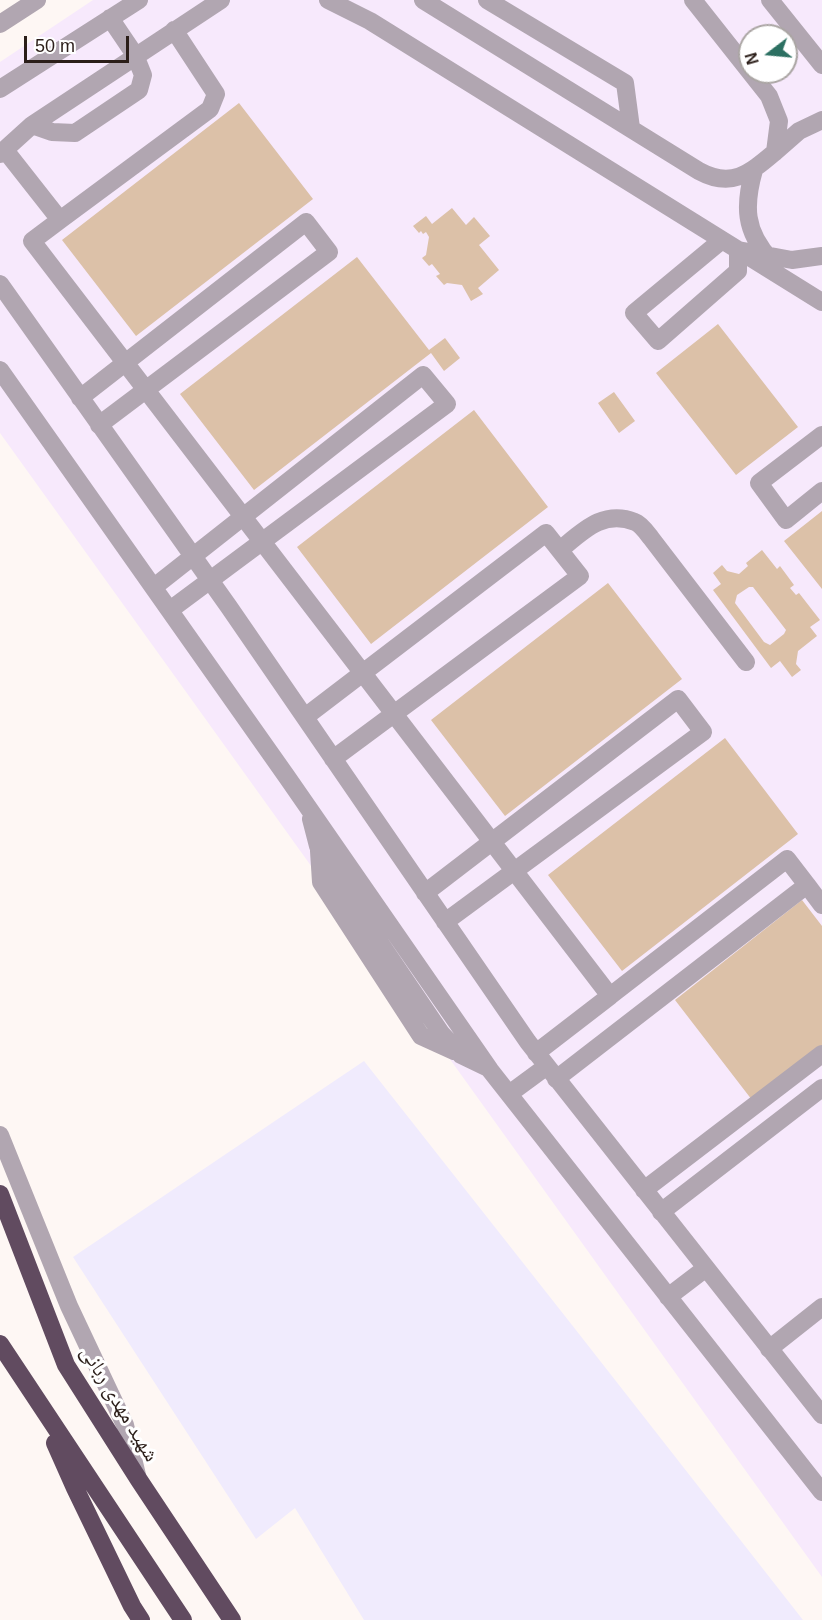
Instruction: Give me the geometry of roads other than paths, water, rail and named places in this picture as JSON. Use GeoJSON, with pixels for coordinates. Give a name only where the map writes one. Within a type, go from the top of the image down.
{"type":"FeatureCollection","features":[{"type":"Feature","properties":{"kind":"highway","name":"شهید مهدی ربانی"},"geometry":{"type":"LineString","coordinates":[[0,1194],[66,1365],[138,1480],[232,1620]]}},
{"type":"Feature","properties":{"kind":"highway"},"geometry":{"type":"LineString","coordinates":[[0,1344],[183,1620]]}},
{"type":"Feature","properties":{"kind":"highway"},"geometry":{"type":"LineString","coordinates":[[37,1400],[75,1488],[141,1620]]}},
{"type":"Feature","properties":{"kind":"lane"},"geometry":{"type":"LineString","coordinates":[[0,24],[37,0]]}},
{"type":"Feature","properties":{"kind":"lane"},"geometry":{"type":"LineString","coordinates":[[0,89],[139,0]]}},
{"type":"Feature","properties":{"kind":"lane"},"geometry":{"type":"LineString","coordinates":[[60,220],[3,152],[32,125],[221,0]]}},
{"type":"Feature","properties":{"kind":"lane"},"geometry":{"type":"LineString","coordinates":[[328,0],[370,21],[822,302]]}},
{"type":"Feature","properties":{"kind":"lane"},"geometry":{"type":"LineString","coordinates":[[423,0],[714,178],[734,179],[754,170],[799,131],[822,120]]}},
{"type":"Feature","properties":{"kind":"lane"},"geometry":{"type":"LineString","coordinates":[[487,0],[625,83],[631,128]]}},
{"type":"Feature","properties":{"kind":"lane"},"geometry":{"type":"LineString","coordinates":[[693,0],[769,96],[779,121],[775,152]]}},
{"type":"Feature","properties":{"kind":"lane"},"geometry":{"type":"LineString","coordinates":[[770,0],[822,65]]}},
{"type":"Feature","properties":{"kind":"lane"},"geometry":{"type":"LineString","coordinates":[[32,125],[52,132],[75,133],[139,90],[143,75],[135,55],[110,18]]}},
{"type":"Feature","properties":{"kind":"lane"},"geometry":{"type":"LineString","coordinates":[[174,30],[216,94],[210,109],[32,241],[610,996]]}},
{"type":"Feature","properties":{"kind":"lane"},"geometry":{"type":"LineString","coordinates":[[754,170],[747,195],[748,218],[754,236],[767,256],[794,284]]}},
{"type":"Feature","properties":{"kind":"lane"},"geometry":{"type":"LineString","coordinates":[[80,398],[306,222],[329,252],[99,425]]}},
{"type":"Feature","properties":{"kind":"lane"},"geometry":{"type":"LineString","coordinates":[[722,240],[634,313],[658,341],[738,271],[738,250]]}},
{"type":"Feature","properties":{"kind":"lane"},"geometry":{"type":"LineString","coordinates":[[738,250],[792,260],[822,256]]}},
{"type":"Feature","properties":{"kind":"lane"},"geometry":{"type":"LineString","coordinates":[[0,284],[210,580],[546,1066],[822,1415]]}},
{"type":"Feature","properties":{"kind":"lane"},"geometry":{"type":"LineString","coordinates":[[0,370],[490,1070],[668,1297],[820,1485]]}},
{"type":"Feature","properties":{"kind":"lane"},"geometry":{"type":"LineString","coordinates":[[153,587],[423,375],[447,404],[170,610]]}},
{"type":"Feature","properties":{"kind":"lane"},"geometry":{"type":"LineString","coordinates":[[822,435],[759,483],[786,520],[822,491]]}},
{"type":"Feature","properties":{"kind":"lane"},"geometry":{"type":"LineString","coordinates":[[560,550],[597,521],[614,518],[636,522],[651,538],[746,662]]}},
{"type":"Feature","properties":{"kind":"lane"},"geometry":{"type":"LineString","coordinates":[[305,717],[546,532],[580,576],[333,759]]}},
{"type":"Feature","properties":{"kind":"lane"},"geometry":{"type":"LineString","coordinates":[[425,893],[678,699],[703,732],[445,922]]}},
{"type":"Feature","properties":{"kind":"lane"},"geometry":{"type":"LineString","coordinates":[[307,806],[318,846],[321,882],[421,1036],[490,1070]]}},
{"type":"Feature","properties":{"kind":"lane"},"geometry":{"type":"LineString","coordinates":[[546,1066],[610,996],[787,860],[822,905]]}},
{"type":"Feature","properties":{"kind":"lane"},"geometry":{"type":"LineString","coordinates":[[509,1094],[807,885]]}},
{"type":"Feature","properties":{"kind":"lane"},"geometry":{"type":"LineString","coordinates":[[644,1190],[822,1054]]}},
{"type":"Feature","properties":{"kind":"lane"},"geometry":{"type":"LineString","coordinates":[[661,1212],[822,1088]]}},
{"type":"Feature","properties":{"kind":"lane"},"geometry":{"type":"LineString","coordinates":[[0,1135],[69,1306],[124,1425],[138,1480]]}},
{"type":"Feature","properties":{"kind":"lane"},"geometry":{"type":"LineString","coordinates":[[668,1297],[706,1268]]}},
{"type":"Feature","properties":{"kind":"lane"},"geometry":{"type":"LineString","coordinates":[[769,1349],[822,1307]]}}]}
